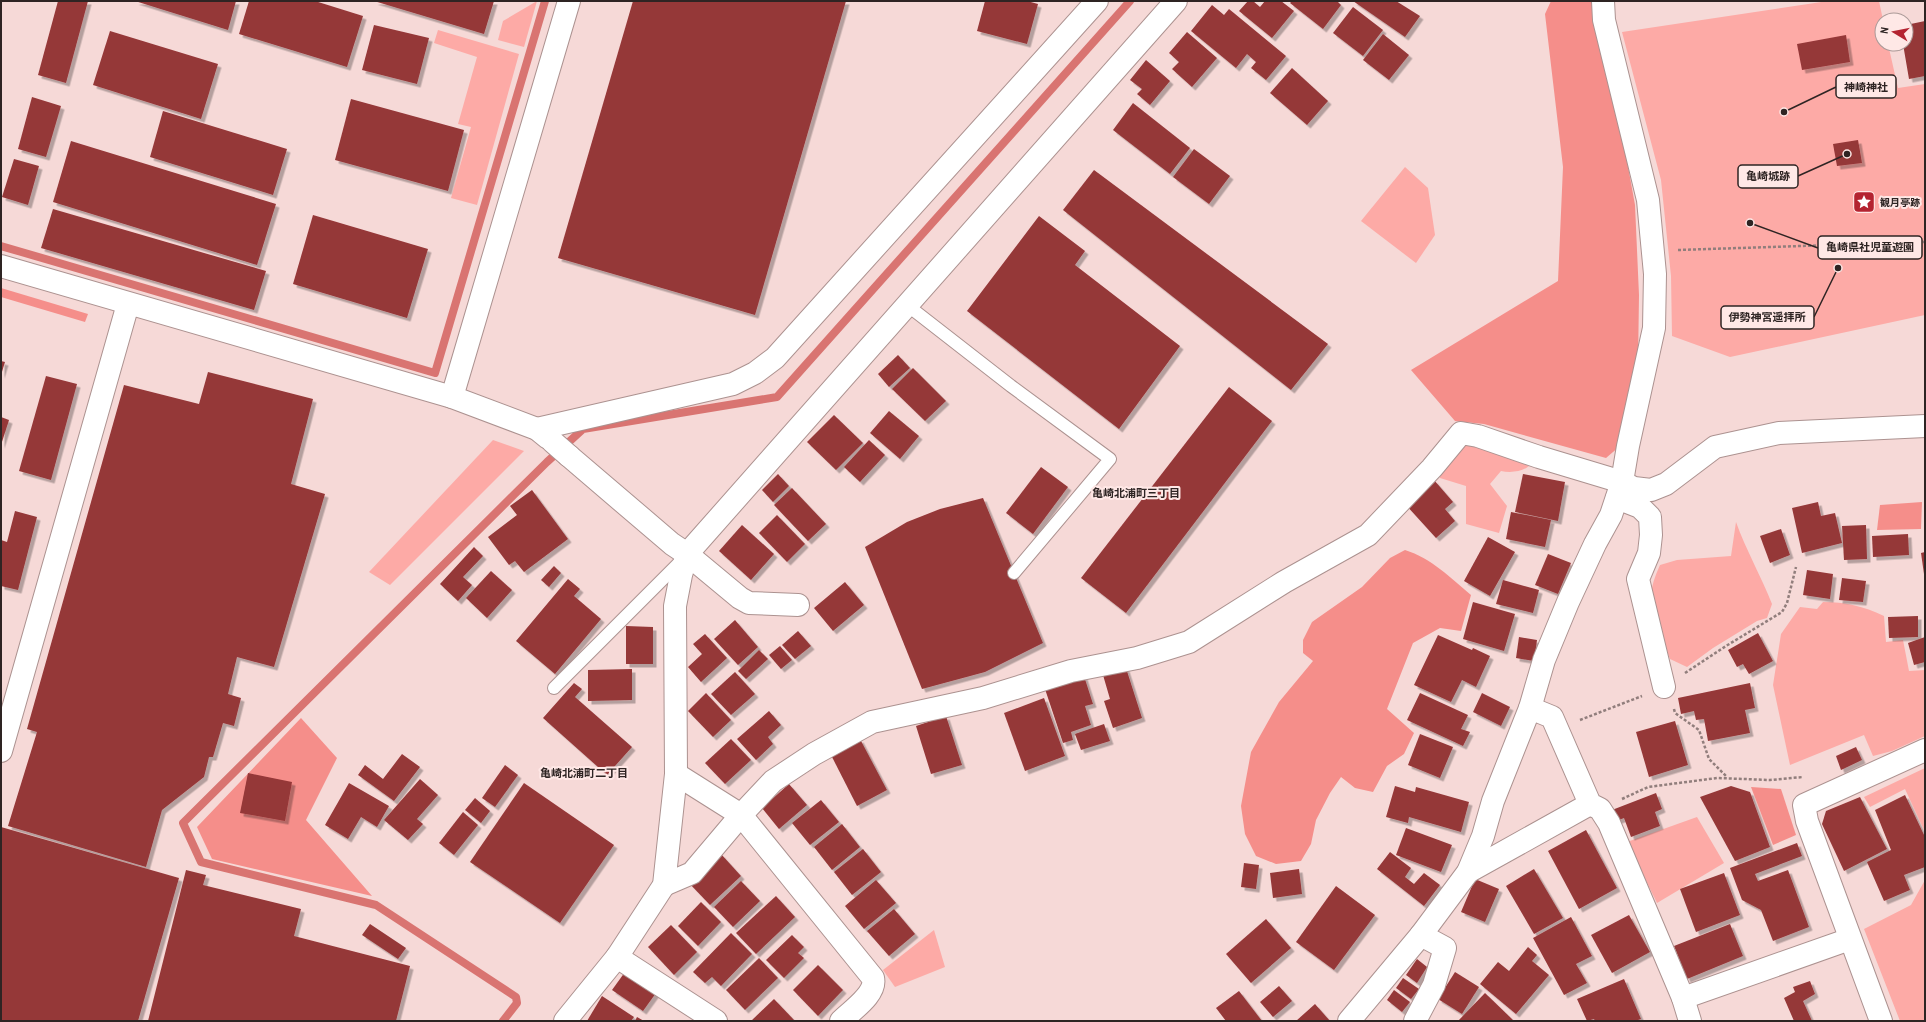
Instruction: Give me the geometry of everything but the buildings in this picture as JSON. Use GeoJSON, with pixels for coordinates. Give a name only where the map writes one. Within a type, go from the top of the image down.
{"type":"FeatureCollection","features":[{"type":"Feature","properties":{"kind":"street"},"geometry":{"type":"LineString","coordinates":[[452,397],[569,1]]}},
{"type":"Feature","properties":{"kind":"street"},"geometry":{"type":"LineString","coordinates":[[553,442],[733,384],[755,373],[775,358],[1096,1]]}},
{"type":"Feature","properties":{"kind":"street"},"geometry":{"type":"LineString","coordinates":[[566,1021],[617,957],[664,885],[676,774],[675,606],[687,554],[1176,1]]}},
{"type":"Feature","properties":{"kind":"street"},"geometry":{"type":"LineString","coordinates":[[1349,1021],[1420,935],[1468,872],[1483,836],[1494,801],[1530,708],[1544,660],[1568,602],[1595,544],[1611,515],[1620,490],[1628,446],[1654,328],[1654,251],[1648,200],[1604,20],[1603,1]]}},
{"type":"Feature","properties":{"kind":"street"},"geometry":{"type":"LineString","coordinates":[[1,266],[452,397],[553,442],[672,544],[687,554],[740,598],[749,603],[798,605]]}},
{"type":"Feature","properties":{"kind":"street"},"geometry":{"type":"LineString","coordinates":[[1,751],[128,304]]}},
{"type":"Feature","properties":{"kind":"street"},"geometry":{"type":"LineString","coordinates":[[1620,490],[1634,488],[1651,490],[1666,484],[1715,447],[1779,433],[1925,426]]}},
{"type":"Feature","properties":{"kind":"street"},"geometry":{"type":"LineString","coordinates":[[664,885],[692,873],[741,815],[773,781],[814,754],[872,722],[983,698],[1071,671],[1136,658],[1189,642],[1284,582],[1368,535],[1432,468],[1461,432],[1478,436],[1539,457],[1620,490],[1650,517],[1651,535],[1649,553],[1638,579],[1664,687]]}},
{"type":"Feature","properties":{"kind":"street"},"geometry":{"type":"LineString","coordinates":[[1530,708],[1552,718],[1595,807],[1609,823],[1683,998],[1690,1021]]}},
{"type":"Feature","properties":{"kind":"street"},"geometry":{"type":"LineString","coordinates":[[1881,1021],[1807,821],[1804,805],[1925,750]]}},
{"type":"Feature","properties":{"kind":"street"},"geometry":{"type":"LineString","coordinates":[[676,774],[741,815],[873,978],[874,984],[872,991],[841,1021]]}},
{"type":"Feature","properties":{"kind":"street"},"geometry":{"type":"LineString","coordinates":[[1468,872],[1595,807]]}},
{"type":"Feature","properties":{"kind":"street"},"geometry":{"type":"LineString","coordinates":[[1415,1021],[1434,986],[1445,948],[1420,935]]}},
{"type":"Feature","properties":{"kind":"street"},"geometry":{"type":"LineString","coordinates":[[1683,998],[1850,939]]}},
{"type":"Feature","properties":{"kind":"street"},"geometry":{"type":"LineString","coordinates":[[617,957],[716,1021]]}},
{"type":"Feature","properties":{"kind":"lane"},"geometry":{"type":"LineString","coordinates":[[907,305],[1011,386],[1110,459],[1014,573]]}},
{"type":"Feature","properties":{"kind":"lane"},"geometry":{"type":"LineString","coordinates":[[554,688],[687,554]]}},
{"type":"Feature","properties":{"kind":"path"},"geometry":{"type":"LineString","coordinates":[[1654,251],[1925,242]]}},
{"type":"Feature","properties":{"kind":"path"},"geometry":{"type":"LineString","coordinates":[[1552,718],[1582,720],[1664,687],[1726,646],[1782,612],[1787,603],[1796,567]]}},
{"type":"Feature","properties":{"kind":"path"},"geometry":{"type":"LineString","coordinates":[[1664,687],[1675,713],[1698,730],[1709,759],[1727,778]]}},
{"type":"Feature","properties":{"kind":"path"},"geometry":{"type":"LineString","coordinates":[[1595,807],[1648,787],[1727,778],[1770,780],[1806,777],[1816,800]]}},
{"type":"Feature","properties":{"kind":"shaded area"},"geometry":{"type":"Polygon","coordinates":[[[537,1],[524,47],[498,40],[503,21],[537,1]]]}},
{"type":"Feature","properties":{"kind":"shaded area"},"geometry":{"type":"Polygon","coordinates":[[[1551,1],[1603,1],[1608,56],[1635,205],[1639,295],[1638,364],[1620,446],[1606,458],[1484,424],[1455,421],[1411,370],[1558,281],[1563,167],[1545,14],[1551,1]]]}},
{"type":"Feature","properties":{"kind":"shaded area"},"geometry":{"type":"Polygon","coordinates":[[[1828,1],[1879,1],[1881,12],[1874,12],[1874,52],[1890,52],[1898,88],[1925,84],[1925,315],[1730,357],[1672,336],[1671,276],[1661,180],[1622,32],[1828,1]]]}},
{"type":"Feature","properties":{"kind":"shaded area"},"geometry":{"type":"Polygon","coordinates":[[[438,30],[519,54],[477,205],[451,198],[471,127],[458,124],[477,57],[434,43],[438,30]]]}},
{"type":"Feature","properties":{"kind":"shaded area"},"geometry":{"type":"Polygon","coordinates":[[[1405,167],[1428,188],[1435,235],[1416,263],[1361,221],[1405,167]]]}},
{"type":"Feature","properties":{"kind":"shaded area"},"geometry":{"type":"Polygon","coordinates":[[[1,288],[88,314],[85,322],[1,297],[1,288]]]}},
{"type":"Feature","properties":{"kind":"shaded area"},"geometry":{"type":"Polygon","coordinates":[[[493,440],[524,451],[390,585],[369,572],[493,440]]]}},
{"type":"Feature","properties":{"kind":"shaded area"},"geometry":{"type":"Polygon","coordinates":[[[1465,441],[1529,466],[1516,472],[1501,471],[1490,484],[1507,506],[1499,533],[1466,524],[1466,486],[1440,478],[1439,469],[1465,441]]]}},
{"type":"Feature","properties":{"kind":"shaded area"},"geometry":{"type":"Polygon","coordinates":[[[1922,502],[1921,529],[1877,530],[1880,505],[1922,502]]]}},
{"type":"Feature","properties":{"kind":"shaded area"},"geometry":{"type":"Polygon","coordinates":[[[1736,522],[1772,604],[1767,618],[1757,621],[1713,648],[1687,667],[1670,659],[1653,612],[1651,598],[1655,577],[1660,565],[1677,560],[1731,556],[1736,522]]]}},
{"type":"Feature","properties":{"kind":"shaded area"},"geometry":{"type":"Polygon","coordinates":[[[1405,550],[1432,563],[1471,595],[1461,631],[1440,628],[1413,643],[1387,709],[1414,733],[1404,754],[1387,766],[1373,792],[1355,788],[1341,777],[1330,793],[1316,820],[1311,844],[1301,861],[1276,864],[1256,856],[1245,834],[1241,806],[1251,752],[1279,702],[1313,661],[1303,653],[1303,640],[1312,622],[1362,587],[1390,558],[1405,550]]]}},
{"type":"Feature","properties":{"kind":"shaded area"},"geometry":{"type":"Polygon","coordinates":[[[1823,602],[1854,605],[1884,616],[1886,642],[1903,640],[1909,671],[1925,670],[1925,736],[1892,751],[1873,756],[1864,735],[1790,765],[1773,685],[1781,634],[1800,607],[1817,609],[1823,602]]]}},
{"type":"Feature","properties":{"kind":"shaded area"},"geometry":{"type":"Polygon","coordinates":[[[301,718],[337,758],[306,820],[372,896],[212,859],[197,827],[301,718]]]}},
{"type":"Feature","properties":{"kind":"shaded area"},"geometry":{"type":"Polygon","coordinates":[[[1925,768],[1925,832],[1905,789],[1870,807],[1864,797],[1925,768]]]}},
{"type":"Feature","properties":{"kind":"shaded area"},"geometry":{"type":"Polygon","coordinates":[[[1751,787],[1781,789],[1796,835],[1773,845],[1751,787]]]}},
{"type":"Feature","properties":{"kind":"shaded area"},"geometry":{"type":"Polygon","coordinates":[[[1697,817],[1724,863],[1657,903],[1627,842],[1697,817]]]}},
{"type":"Feature","properties":{"kind":"shaded area"},"geometry":{"type":"Polygon","coordinates":[[[1925,880],[1925,1021],[1900,1021],[1864,929],[1911,905],[1925,880]]]}},
{"type":"Feature","properties":{"kind":"shaded area"},"geometry":{"type":"Polygon","coordinates":[[[934,930],[945,967],[895,987],[883,970],[934,930]]]}},
{"type":"Feature","properties":{"kind":"waterway"},"geometry":{"type":"LineString","coordinates":[[1,246],[435,373],[545,1]]}},
{"type":"Feature","properties":{"kind":"waterway"},"geometry":{"type":"LineString","coordinates":[[503,1021],[517,1003],[516,997],[376,905],[201,862],[183,823],[547,462],[583,429],[777,397],[1130,1]]}},
{"type":"Feature","properties":{"kind":"place","name":"神崎神社"},"geometry":{"type":"Point","coordinates":[1784,112]}},
{"type":"Feature","properties":{"kind":"place","name":"亀崎城跡"},"geometry":{"type":"Point","coordinates":[1847,154]}},
{"type":"Feature","properties":{"kind":"place","name":"観月亭跡"},"geometry":{"type":"Point","coordinates":[1864,202]}},
{"type":"Feature","properties":{"kind":"place","name":"亀崎県社児童遊園"},"geometry":{"type":"Point","coordinates":[1750,223]}},
{"type":"Feature","properties":{"kind":"place","name":"伊勢神宮遥拝所"},"geometry":{"type":"Point","coordinates":[1838,268]}},
{"type":"Feature","properties":{"kind":"district","name":"亀崎北浦町三丁目"},"geometry":{"type":"Point","coordinates":[1136,493]}},
{"type":"Feature","properties":{"kind":"district","name":"亀崎北浦町二丁目"},"geometry":{"type":"Point","coordinates":[584,773]}}]}
